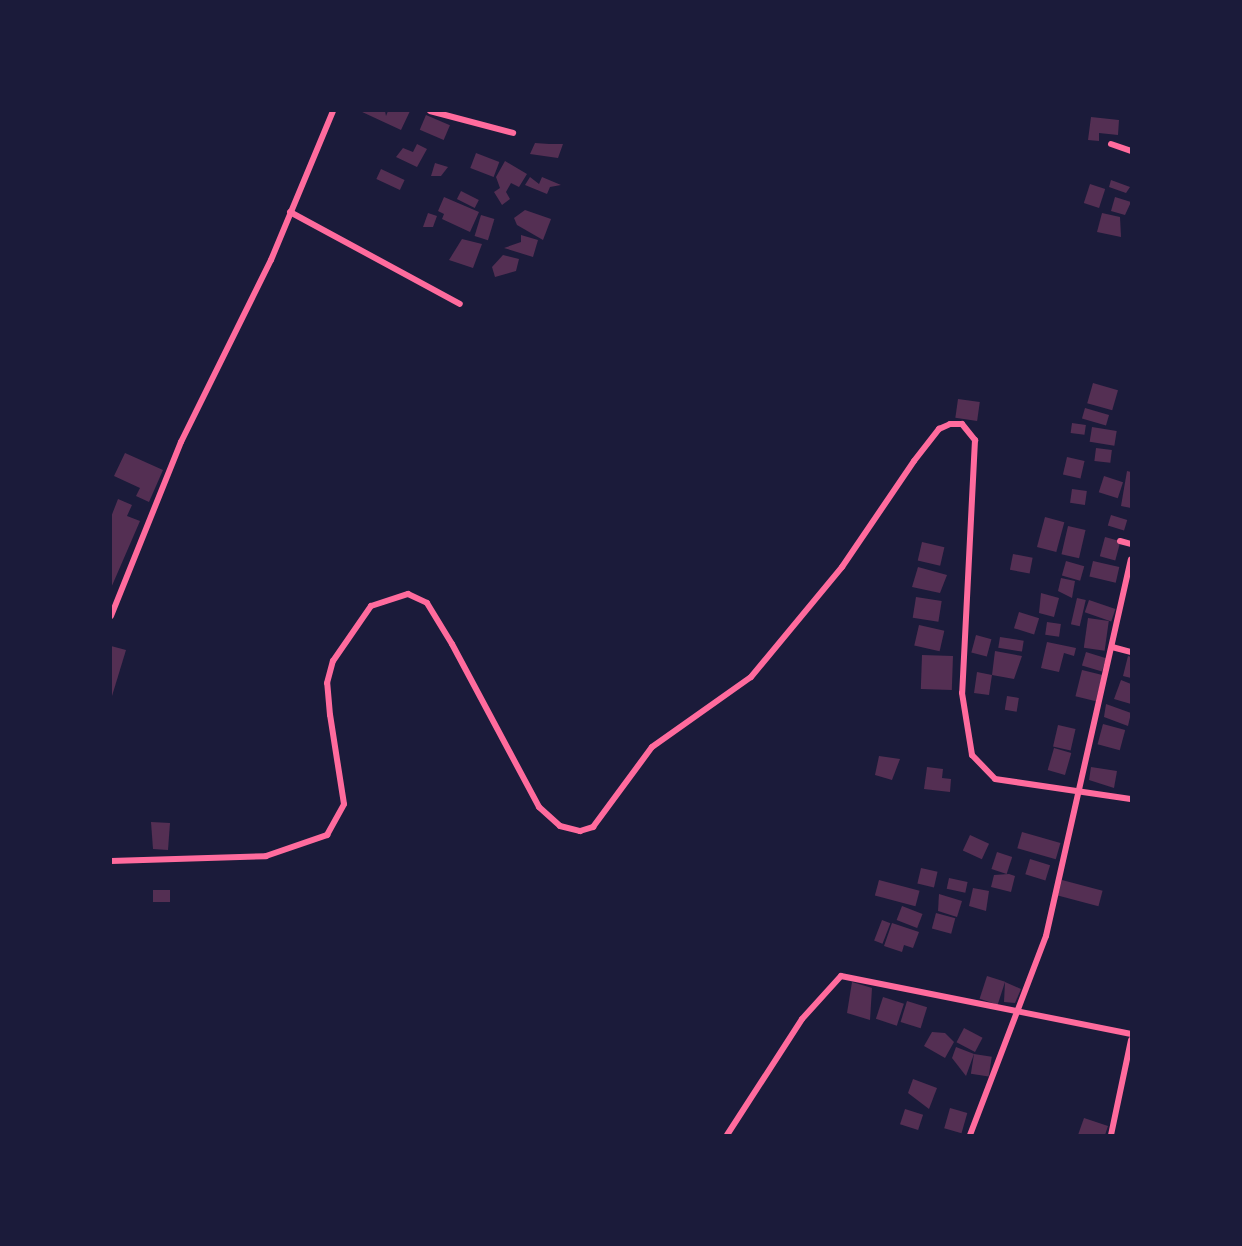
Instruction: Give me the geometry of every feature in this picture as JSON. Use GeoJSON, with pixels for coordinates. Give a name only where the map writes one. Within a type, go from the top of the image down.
{"type":"FeatureCollection","features":[{"type":"Feature","properties":{"kind":"street"},"geometry":{"type":"LineString","coordinates":[[111,616],[182,442],[290,212],[333,111]]}},
{"type":"Feature","properties":{"kind":"street"},"geometry":{"type":"LineString","coordinates":[[429,111],[513,133]]}},
{"type":"Feature","properties":{"kind":"street"},"geometry":{"type":"LineString","coordinates":[[1111,144],[1131,151]]}},
{"type":"Feature","properties":{"kind":"street"},"geometry":{"type":"LineString","coordinates":[[290,212],[460,304]]}},
{"type":"Feature","properties":{"kind":"street"},"geometry":{"type":"LineString","coordinates":[[111,861],[266,856],[327,834],[344,804],[329,704],[333,661],[371,606],[408,594],[427,603],[452,644],[539,807],[560,826],[580,831],[593,827],[652,747],[751,677],[842,567],[920,453],[939,429],[950,424],[962,424],[975,440],[962,693],[972,755],[995,779],[1131,799]]}},
{"type":"Feature","properties":{"kind":"street"},"geometry":{"type":"LineString","coordinates":[[1120,541],[1131,544]]}},
{"type":"Feature","properties":{"kind":"street"},"geometry":{"type":"LineString","coordinates":[[970,1135],[1020,1015],[1082,792],[1131,559]]}},
{"type":"Feature","properties":{"kind":"street"},"geometry":{"type":"LineString","coordinates":[[1112,647],[1131,652]]}},
{"type":"Feature","properties":{"kind":"street"},"geometry":{"type":"LineString","coordinates":[[727,1135],[802,1019],[838,977],[1020,1015],[1131,1034]]}},
{"type":"Feature","properties":{"kind":"street"},"geometry":{"type":"LineString","coordinates":[[1111,1135],[1131,1040]]}},
{"type":"Feature","properties":{"kind":"building"},"geometry":{"type":"Polygon","coordinates":[[[360,111],[385,111],[386,116],[388,111],[410,111],[401,130],[360,111]]]}},
{"type":"Feature","properties":{"kind":"building"},"geometry":{"type":"Polygon","coordinates":[[[426,115],[450,125],[444,140],[420,130],[426,115]]]}},
{"type":"Feature","properties":{"kind":"building"},"geometry":{"type":"Polygon","coordinates":[[[1091,117],[1119,120],[1118,135],[1099,133],[1099,141],[1088,140],[1091,117]]]}},
{"type":"Feature","properties":{"kind":"building"},"geometry":{"type":"Polygon","coordinates":[[[535,143],[563,144],[558,158],[530,154],[535,143]]]}},
{"type":"Feature","properties":{"kind":"building"},"geometry":{"type":"Polygon","coordinates":[[[417,144],[427,149],[417,167],[396,157],[403,148],[413,152],[417,144]]]}},
{"type":"Feature","properties":{"kind":"building"},"geometry":{"type":"Polygon","coordinates":[[[476,153],[499,162],[494,177],[470,168],[476,153]]]}},
{"type":"Feature","properties":{"kind":"building"},"geometry":{"type":"Polygon","coordinates":[[[505,161],[527,174],[519,187],[511,183],[506,192],[510,199],[502,205],[494,192],[500,188],[496,177],[505,161]]]}},
{"type":"Feature","properties":{"kind":"building"},"geometry":{"type":"Polygon","coordinates":[[[435,163],[448,167],[441,176],[431,176],[435,163]]]}},
{"type":"Feature","properties":{"kind":"building"},"geometry":{"type":"Polygon","coordinates":[[[381,169],[405,180],[400,190],[376,179],[381,169]]]}},
{"type":"Feature","properties":{"kind":"building"},"geometry":{"type":"Polygon","coordinates":[[[530,177],[539,184],[542,177],[561,185],[550,187],[547,194],[525,185],[530,177]]]}},
{"type":"Feature","properties":{"kind":"building"},"geometry":{"type":"Polygon","coordinates":[[[1111,180],[1130,187],[1126,193],[1109,187],[1111,180]]]}},
{"type":"Feature","properties":{"kind":"building"},"geometry":{"type":"Polygon","coordinates":[[[1090,184],[1105,189],[1099,208],[1084,203],[1090,184]]]}},
{"type":"Feature","properties":{"kind":"building"},"geometry":{"type":"Polygon","coordinates":[[[461,191],[479,200],[475,208],[457,199],[461,191]]]}},
{"type":"Feature","properties":{"kind":"building"},"geometry":{"type":"Polygon","coordinates":[[[444,197],[479,212],[470,232],[442,219],[444,214],[438,211],[444,197]]]}},
{"type":"Feature","properties":{"kind":"building"},"geometry":{"type":"Polygon","coordinates":[[[1115,197],[1131,202],[1125,215],[1111,211],[1115,197]]]}},
{"type":"Feature","properties":{"kind":"building"},"geometry":{"type":"Polygon","coordinates":[[[525,210],[551,219],[543,240],[517,225],[514,218],[525,210]]]}},
{"type":"Feature","properties":{"kind":"building"},"geometry":{"type":"Polygon","coordinates":[[[428,213],[437,216],[433,227],[423,227],[428,213]]]}},
{"type":"Feature","properties":{"kind":"building"},"geometry":{"type":"Polygon","coordinates":[[[1102,213],[1120,217],[1121,237],[1097,232],[1102,213]]]}},
{"type":"Feature","properties":{"kind":"building"},"geometry":{"type":"Polygon","coordinates":[[[481,215],[494,219],[488,240],[475,236],[481,215]]]}},
{"type":"Feature","properties":{"kind":"building"},"geometry":{"type":"Polygon","coordinates":[[[521,235],[538,240],[533,257],[504,248],[521,242],[521,235]]]}},
{"type":"Feature","properties":{"kind":"building"},"geometry":{"type":"Polygon","coordinates":[[[462,239],[482,244],[473,268],[449,260],[462,239]]]}},
{"type":"Feature","properties":{"kind":"building"},"geometry":{"type":"Polygon","coordinates":[[[503,255],[519,259],[516,271],[495,277],[492,267],[503,255]]]}},
{"type":"Feature","properties":{"kind":"building"},"geometry":{"type":"Polygon","coordinates":[[[1093,383],[1118,390],[1112,410],[1087,403],[1093,383]]]}},
{"type":"Feature","properties":{"kind":"building"},"geometry":{"type":"Polygon","coordinates":[[[958,399],[980,402],[977,421],[955,418],[958,399]]]}},
{"type":"Feature","properties":{"kind":"building"},"geometry":{"type":"Polygon","coordinates":[[[1085,408],[1109,415],[1106,425],[1082,419],[1085,408]]]}},
{"type":"Feature","properties":{"kind":"building"},"geometry":{"type":"Polygon","coordinates":[[[1072,423],[1086,425],[1084,435],[1071,433],[1072,423]]]}},
{"type":"Feature","properties":{"kind":"building"},"geometry":{"type":"Polygon","coordinates":[[[1092,427],[1117,431],[1114,446],[1090,442],[1092,427]]]}},
{"type":"Feature","properties":{"kind":"building"},"geometry":{"type":"Polygon","coordinates":[[[1096,448],[1112,450],[1110,463],[1094,461],[1096,448]]]}},
{"type":"Feature","properties":{"kind":"building"},"geometry":{"type":"Polygon","coordinates":[[[125,453],[163,470],[149,502],[136,496],[140,488],[114,476],[125,453]]]}},
{"type":"Feature","properties":{"kind":"building"},"geometry":{"type":"Polygon","coordinates":[[[1067,457],[1085,461],[1080,479],[1063,475],[1067,457]]]}},
{"type":"Feature","properties":{"kind":"building"},"geometry":{"type":"Polygon","coordinates":[[[1127,471],[1131,472],[1131,508],[1121,506],[1127,471]]]}},
{"type":"Feature","properties":{"kind":"building"},"geometry":{"type":"Polygon","coordinates":[[[1104,476],[1123,482],[1118,498],[1099,492],[1104,476]]]}},
{"type":"Feature","properties":{"kind":"building"},"geometry":{"type":"Polygon","coordinates":[[[1072,489],[1087,491],[1085,505],[1070,503],[1072,489]]]}},
{"type":"Feature","properties":{"kind":"building"},"geometry":{"type":"Polygon","coordinates":[[[118,499],[132,505],[127,516],[140,521],[111,588],[111,517],[118,499]]]}},
{"type":"Feature","properties":{"kind":"building"},"geometry":{"type":"Polygon","coordinates":[[[1111,515],[1127,520],[1124,530],[1108,526],[1111,515]]]}},
{"type":"Feature","properties":{"kind":"building"},"geometry":{"type":"Polygon","coordinates":[[[1045,517],[1064,522],[1056,552],[1037,547],[1045,517]]]}},
{"type":"Feature","properties":{"kind":"building"},"geometry":{"type":"Polygon","coordinates":[[[1068,526],[1086,530],[1079,558],[1061,554],[1068,526]]]}},
{"type":"Feature","properties":{"kind":"building"},"geometry":{"type":"Polygon","coordinates":[[[1105,537],[1120,541],[1115,560],[1100,556],[1105,537]]]}},
{"type":"Feature","properties":{"kind":"building"},"geometry":{"type":"Polygon","coordinates":[[[922,542],[944,547],[940,566],[918,561],[922,542]]]}},
{"type":"Feature","properties":{"kind":"building"},"geometry":{"type":"Polygon","coordinates":[[[1013,554],[1033,558],[1030,574],[1010,570],[1013,554]]]}},
{"type":"Feature","properties":{"kind":"building"},"geometry":{"type":"Polygon","coordinates":[[[1066,561],[1084,566],[1080,581],[1062,575],[1066,561]]]}},
{"type":"Feature","properties":{"kind":"building"},"geometry":{"type":"Polygon","coordinates":[[[1093,561],[1119,567],[1116,583],[1089,577],[1093,561]]]}},
{"type":"Feature","properties":{"kind":"building"},"geometry":{"type":"Polygon","coordinates":[[[918,567],[947,575],[940,593],[912,587],[918,567]]]}},
{"type":"Feature","properties":{"kind":"building"},"geometry":{"type":"Polygon","coordinates":[[[1061,578],[1075,581],[1072,598],[1058,591],[1061,578]]]}},
{"type":"Feature","properties":{"kind":"building"},"geometry":{"type":"Polygon","coordinates":[[[1041,593],[1059,598],[1054,617],[1039,613],[1041,593]]]}},
{"type":"Feature","properties":{"kind":"building"},"geometry":{"type":"Polygon","coordinates":[[[916,597],[942,601],[938,622],[913,618],[916,597]]]}},
{"type":"Feature","properties":{"kind":"building"},"geometry":{"type":"Polygon","coordinates":[[[1077,598],[1086,600],[1080,626],[1071,624],[1077,598]]]}},
{"type":"Feature","properties":{"kind":"building"},"geometry":{"type":"Polygon","coordinates":[[[1089,600],[1115,609],[1111,621],[1085,612],[1089,600]]]}},
{"type":"Feature","properties":{"kind":"building"},"geometry":{"type":"Polygon","coordinates":[[[1019,612],[1039,618],[1034,634],[1014,628],[1019,612]]]}},
{"type":"Feature","properties":{"kind":"building"},"geometry":{"type":"Polygon","coordinates":[[[1088,618],[1109,621],[1105,651],[1084,648],[1088,618]]]}},
{"type":"Feature","properties":{"kind":"building"},"geometry":{"type":"Polygon","coordinates":[[[1047,622],[1061,624],[1059,637],[1045,635],[1047,622]]]}},
{"type":"Feature","properties":{"kind":"building"},"geometry":{"type":"Polygon","coordinates":[[[919,625],[944,631],[940,651],[914,645],[919,625]]]}},
{"type":"Feature","properties":{"kind":"building"},"geometry":{"type":"Polygon","coordinates":[[[976,635],[991,639],[987,657],[971,652],[976,635]]]}},
{"type":"Feature","properties":{"kind":"building"},"geometry":{"type":"Polygon","coordinates":[[[1000,637],[1024,641],[1022,652],[998,648],[1000,637]]]}},
{"type":"Feature","properties":{"kind":"building"},"geometry":{"type":"Polygon","coordinates":[[[1047,642],[1076,648],[1074,656],[1064,653],[1059,672],[1041,668],[1047,642]]]}},
{"type":"Feature","properties":{"kind":"building"},"geometry":{"type":"Polygon","coordinates":[[[111,646],[126,650],[112,696],[111,695],[111,646]]]}},
{"type":"Feature","properties":{"kind":"building"},"geometry":{"type":"Polygon","coordinates":[[[995,651],[1022,656],[1014,679],[992,675],[995,651]]]}},
{"type":"Feature","properties":{"kind":"building"},"geometry":{"type":"Polygon","coordinates":[[[1086,652],[1106,658],[1102,672],[1082,665],[1086,652]]]}},
{"type":"Feature","properties":{"kind":"building"},"geometry":{"type":"Polygon","coordinates":[[[922,655],[953,656],[952,690],[921,689],[922,655]]]}},
{"type":"Feature","properties":{"kind":"building"},"geometry":{"type":"Polygon","coordinates":[[[1128,656],[1131,657],[1131,678],[1123,676],[1128,656]]]}},
{"type":"Feature","properties":{"kind":"building"},"geometry":{"type":"Polygon","coordinates":[[[1082,670],[1102,675],[1096,701],[1075,696],[1082,670]]]}},
{"type":"Feature","properties":{"kind":"building"},"geometry":{"type":"Polygon","coordinates":[[[977,672],[992,675],[989,695],[974,693],[977,672]]]}},
{"type":"Feature","properties":{"kind":"building"},"geometry":{"type":"Polygon","coordinates":[[[1121,680],[1131,684],[1131,704],[1114,699],[1121,680]]]}},
{"type":"Feature","properties":{"kind":"building"},"geometry":{"type":"Polygon","coordinates":[[[1007,696],[1019,698],[1017,712],[1005,710],[1007,696]]]}},
{"type":"Feature","properties":{"kind":"building"},"geometry":{"type":"Polygon","coordinates":[[[1106,704],[1131,713],[1128,726],[1104,717],[1106,704]]]}},
{"type":"Feature","properties":{"kind":"building"},"geometry":{"type":"Polygon","coordinates":[[[1103,724],[1125,730],[1120,750],[1098,744],[1103,724]]]}},
{"type":"Feature","properties":{"kind":"building"},"geometry":{"type":"Polygon","coordinates":[[[1058,725],[1076,729],[1071,750],[1053,746],[1058,725]]]}},
{"type":"Feature","properties":{"kind":"building"},"geometry":{"type":"Polygon","coordinates":[[[1054,748],[1071,753],[1065,775],[1048,770],[1054,748]]]}},
{"type":"Feature","properties":{"kind":"building"},"geometry":{"type":"Polygon","coordinates":[[[879,756],[900,759],[892,780],[875,775],[879,756]]]}},
{"type":"Feature","properties":{"kind":"building"},"geometry":{"type":"Polygon","coordinates":[[[927,767],[943,769],[942,778],[951,779],[950,792],[924,789],[927,767]]]}},
{"type":"Feature","properties":{"kind":"building"},"geometry":{"type":"Polygon","coordinates":[[[1091,767],[1117,771],[1114,788],[1089,780],[1091,767]]]}},
{"type":"Feature","properties":{"kind":"building"},"geometry":{"type":"Polygon","coordinates":[[[151,822],[170,823],[168,850],[153,849],[151,822]]]}},
{"type":"Feature","properties":{"kind":"building"},"geometry":{"type":"Polygon","coordinates":[[[1022,832],[1060,843],[1056,859],[1017,848],[1022,832]]]}},
{"type":"Feature","properties":{"kind":"building"},"geometry":{"type":"Polygon","coordinates":[[[970,835],[989,844],[982,859],[963,850],[970,835]]]}},
{"type":"Feature","properties":{"kind":"building"},"geometry":{"type":"Polygon","coordinates":[[[997,852],[1012,857],[1007,874],[991,869],[997,852]]]}},
{"type":"Feature","properties":{"kind":"building"},"geometry":{"type":"Polygon","coordinates":[[[1030,859],[1050,865],[1045,880],[1025,874],[1030,859]]]}},
{"type":"Feature","properties":{"kind":"building"},"geometry":{"type":"Polygon","coordinates":[[[921,868],[938,872],[934,887],[917,884],[921,868]]]}},
{"type":"Feature","properties":{"kind":"building"},"geometry":{"type":"Polygon","coordinates":[[[994,875],[1015,876],[1011,892],[991,887],[994,875]]]}},
{"type":"Feature","properties":{"kind":"building"},"geometry":{"type":"Polygon","coordinates":[[[949,878],[968,882],[965,893],[947,889],[949,878]]]}},
{"type":"Feature","properties":{"kind":"building"},"geometry":{"type":"Polygon","coordinates":[[[879,880],[920,891],[915,906],[875,895],[879,880]]]}},
{"type":"Feature","properties":{"kind":"building"},"geometry":{"type":"Polygon","coordinates":[[[1062,880],[1103,891],[1098,906],[1058,895],[1062,880]]]}},
{"type":"Feature","properties":{"kind":"building"},"geometry":{"type":"Polygon","coordinates":[[[973,888],[989,891],[986,911],[969,906],[973,888]]]}},
{"type":"Feature","properties":{"kind":"building"},"geometry":{"type":"Polygon","coordinates":[[[153,890],[170,890],[170,902],[153,902],[153,890]]]}},
{"type":"Feature","properties":{"kind":"building"},"geometry":{"type":"Polygon","coordinates":[[[939,894],[962,901],[957,917],[938,911],[939,894]]]}},
{"type":"Feature","properties":{"kind":"building"},"geometry":{"type":"Polygon","coordinates":[[[902,906],[923,914],[917,928],[897,920],[902,906]]]}},
{"type":"Feature","properties":{"kind":"building"},"geometry":{"type":"Polygon","coordinates":[[[936,913],[955,918],[951,934],[932,928],[936,913]]]}},
{"type":"Feature","properties":{"kind":"building"},"geometry":{"type":"Polygon","coordinates":[[[882,920],[890,923],[883,944],[874,941],[882,920]]]}},
{"type":"Feature","properties":{"kind":"building"},"geometry":{"type":"Polygon","coordinates":[[[892,923],[919,932],[913,948],[904,945],[902,952],[884,946],[892,923]]]}},
{"type":"Feature","properties":{"kind":"building"},"geometry":{"type":"Polygon","coordinates":[[[987,976],[1005,982],[998,1005],[980,999],[987,976]]]}},
{"type":"Feature","properties":{"kind":"building"},"geometry":{"type":"Polygon","coordinates":[[[852,982],[872,988],[870,1020],[847,1013],[852,982]]]}},
{"type":"Feature","properties":{"kind":"building"},"geometry":{"type":"Polygon","coordinates":[[[1005,982],[1021,989],[1015,1003],[1004,1002],[1005,982]]]}},
{"type":"Feature","properties":{"kind":"building"},"geometry":{"type":"Polygon","coordinates":[[[883,997],[904,1004],[897,1026],[876,1019],[883,997]]]}},
{"type":"Feature","properties":{"kind":"building"},"geometry":{"type":"Polygon","coordinates":[[[907,1001],[927,1007],[921,1028],[901,1022],[907,1001]]]}},
{"type":"Feature","properties":{"kind":"building"},"geometry":{"type":"Polygon","coordinates":[[[964,1028],[983,1038],[975,1052],[956,1042],[964,1028]]]}},
{"type":"Feature","properties":{"kind":"building"},"geometry":{"type":"Polygon","coordinates":[[[932,1032],[945,1033],[954,1042],[945,1058],[924,1046],[932,1032]]]}},
{"type":"Feature","properties":{"kind":"building"},"geometry":{"type":"Polygon","coordinates":[[[956,1047],[974,1054],[966,1076],[952,1058],[956,1047]]]}},
{"type":"Feature","properties":{"kind":"building"},"geometry":{"type":"Polygon","coordinates":[[[974,1054],[992,1057],[989,1077],[971,1074],[974,1054]]]}},
{"type":"Feature","properties":{"kind":"building"},"geometry":{"type":"Polygon","coordinates":[[[913,1079],[937,1088],[929,1109],[908,1093],[913,1079]]]}},
{"type":"Feature","properties":{"kind":"building"},"geometry":{"type":"Polygon","coordinates":[[[950,1108],[967,1113],[962,1133],[944,1128],[950,1108]]]}},
{"type":"Feature","properties":{"kind":"building"},"geometry":{"type":"Polygon","coordinates":[[[905,1109],[923,1115],[918,1130],[900,1124],[905,1109]]]}},
{"type":"Feature","properties":{"kind":"building"},"geometry":{"type":"Polygon","coordinates":[[[1084,1118],[1108,1126],[1105,1135],[1078,1135],[1084,1118]]]}}]}
